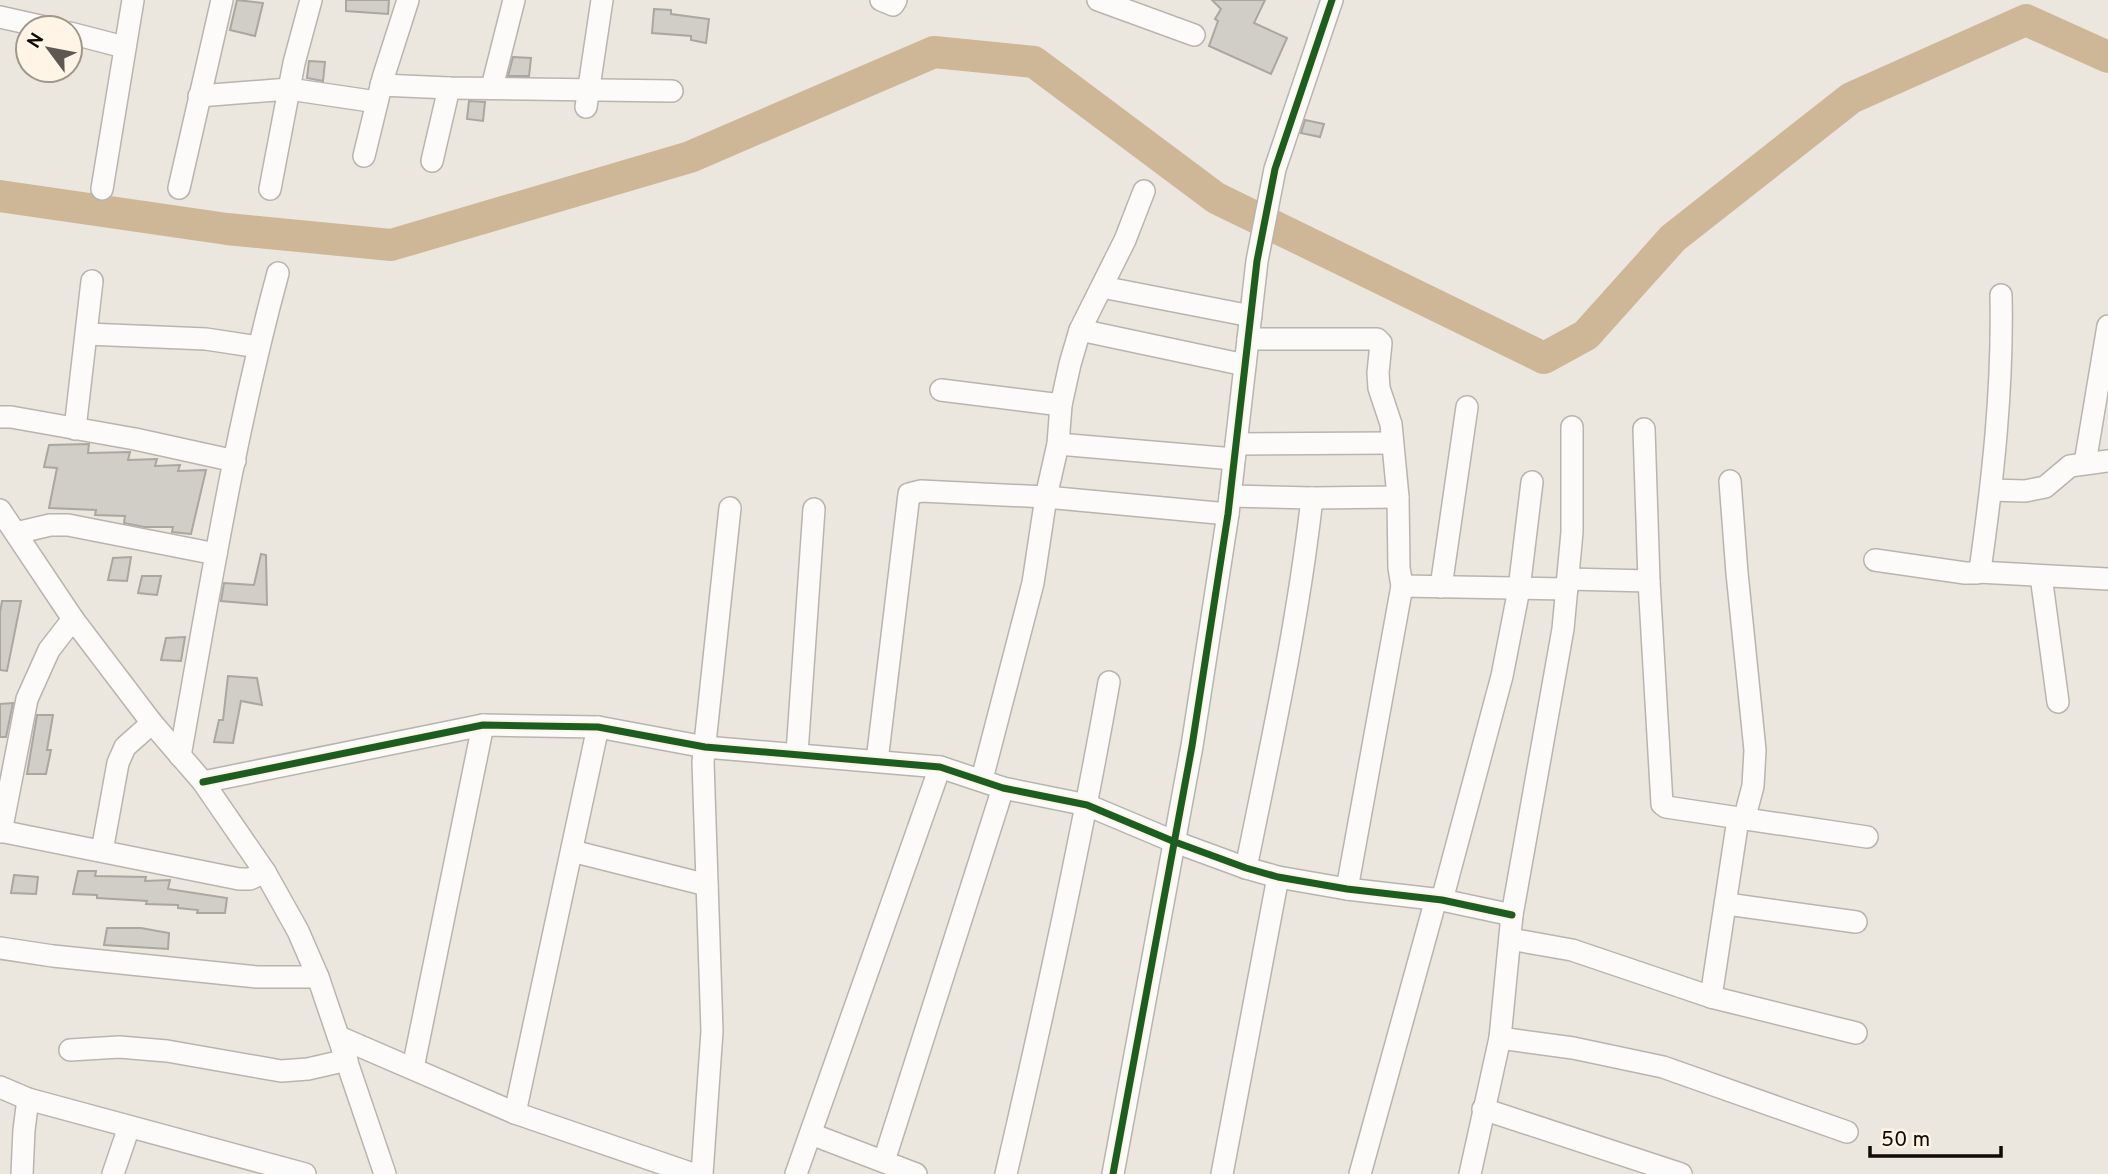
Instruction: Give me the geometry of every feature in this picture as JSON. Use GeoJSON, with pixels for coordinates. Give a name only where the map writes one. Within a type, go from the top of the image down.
{"type":"FeatureCollection","features":[{"type":"Feature","properties":{"kind":"street"},"geometry":{"type":"LineString","coordinates":[[102,189],[133,0]]}},
{"type":"Feature","properties":{"kind":"street"},"geometry":{"type":"LineString","coordinates":[[179,188],[222,0]]}},
{"type":"Feature","properties":{"kind":"street"},"geometry":{"type":"LineString","coordinates":[[270,189],[289,89],[311,0]]}},
{"type":"Feature","properties":{"kind":"street"},"geometry":{"type":"LineString","coordinates":[[364,156],[379,93],[408,0]]}},
{"type":"Feature","properties":{"kind":"street"},"geometry":{"type":"LineString","coordinates":[[492,87],[514,0]]}},
{"type":"Feature","properties":{"kind":"street"},"geometry":{"type":"LineString","coordinates":[[587,98],[602,0]]}},
{"type":"Feature","properties":{"kind":"street"},"geometry":{"type":"LineString","coordinates":[[881,0],[893,5],[896,0]]}},
{"type":"Feature","properties":{"kind":"street"},"geometry":{"type":"LineString","coordinates":[[1098,0],[1194,35]]}},
{"type":"Feature","properties":{"kind":"street"},"geometry":{"type":"LineString","coordinates":[[1113,1174],[1175,842],[1229,505],[1257,261],[1275,169],[1332,0]]}},
{"type":"Feature","properties":{"kind":"street"},"geometry":{"type":"LineString","coordinates":[[84,37],[124,47]]}},
{"type":"Feature","properties":{"kind":"street"},"geometry":{"type":"LineString","coordinates":[[199,96],[289,89],[379,93],[492,87],[587,98],[672,91]]}},
{"type":"Feature","properties":{"kind":"street"},"geometry":{"type":"LineString","coordinates":[[432,161],[449,88]]}},
{"type":"Feature","properties":{"kind":"street"},"geometry":{"type":"LineString","coordinates":[[982,779],[1033,583],[1046,497],[1058,444],[1061,405],[1080,330],[1125,240],[1144,191]]}},
{"type":"Feature","properties":{"kind":"street"},"geometry":{"type":"LineString","coordinates":[[180,755],[216,554],[258,347],[278,273]]}},
{"type":"Feature","properties":{"kind":"street"},"geometry":{"type":"LineString","coordinates":[[75,429],[92,281]]}},
{"type":"Feature","properties":{"kind":"street"},"geometry":{"type":"LineString","coordinates":[[1102,287],[1251,316]]}},
{"type":"Feature","properties":{"kind":"street"},"geometry":{"type":"LineString","coordinates":[[1979,572],[1991,490],[2001,377],[2001,295]]}},
{"type":"Feature","properties":{"kind":"street"},"geometry":{"type":"LineString","coordinates":[[2085,463],[2108,326]]}},
{"type":"Feature","properties":{"kind":"street"},"geometry":{"type":"LineString","coordinates":[[1080,330],[1245,365]]}},
{"type":"Feature","properties":{"kind":"street"},"geometry":{"type":"LineString","coordinates":[[87,334],[206,339],[258,347]]}},
{"type":"Feature","properties":{"kind":"street"},"geometry":{"type":"LineString","coordinates":[[1248,339],[1377,339],[1381,343],[1379,388],[1391,424],[1402,586],[1347,889]]}},
{"type":"Feature","properties":{"kind":"street"},"geometry":{"type":"LineString","coordinates":[[941,390],[1061,405]]}},
{"type":"Feature","properties":{"kind":"street"},"geometry":{"type":"LineString","coordinates":[[1441,587],[1467,407]]}},
{"type":"Feature","properties":{"kind":"street"},"geometry":{"type":"LineString","coordinates":[[0,417],[135,439],[235,461]]}},
{"type":"Feature","properties":{"kind":"street"},"geometry":{"type":"LineString","coordinates":[[1470,1174],[1500,1038],[1512,915],[1563,629],[1572,532],[1572,427]]}},
{"type":"Feature","properties":{"kind":"street"},"geometry":{"type":"LineString","coordinates":[[1644,429],[1660,800],[1666,807],[1867,837]]}},
{"type":"Feature","properties":{"kind":"street"},"geometry":{"type":"LineString","coordinates":[[1058,444],[1235,452],[1392,443]]}},
{"type":"Feature","properties":{"kind":"street"},"geometry":{"type":"LineString","coordinates":[[1991,490],[2025,491],[2045,487],[2070,466],[2108,461]]}},
{"type":"Feature","properties":{"kind":"street"},"geometry":{"type":"LineString","coordinates":[[1711,997],[1741,819],[1753,786],[1755,750],[1730,481]]}},
{"type":"Feature","properties":{"kind":"street"},"geometry":{"type":"LineString","coordinates":[[1360,1174],[1483,751],[1519,589],[1532,482]]}},
{"type":"Feature","properties":{"kind":"street"},"geometry":{"type":"LineString","coordinates":[[877,761],[909,494],[921,491],[1229,505],[1312,498],[1398,497]]}},
{"type":"Feature","properties":{"kind":"street"},"geometry":{"type":"LineString","coordinates":[[1246,868],[1286,673],[1312,498]]}},
{"type":"Feature","properties":{"kind":"street"},"geometry":{"type":"LineString","coordinates":[[702,1174],[712,1031],[703,762],[730,508]]}},
{"type":"Feature","properties":{"kind":"street"},"geometry":{"type":"LineString","coordinates":[[797,753],[814,509]]}},
{"type":"Feature","properties":{"kind":"street"},"geometry":{"type":"LineString","coordinates":[[0,510],[73,620],[152,723],[203,782],[265,872],[298,931],[318,977],[385,1174]]}},
{"type":"Feature","properties":{"kind":"street"},"geometry":{"type":"LineString","coordinates":[[16,533],[50,525],[68,525],[216,554]]}},
{"type":"Feature","properties":{"kind":"street"},"geometry":{"type":"LineString","coordinates":[[1875,560],[1965,573],[2108,579]]}},
{"type":"Feature","properties":{"kind":"street"},"geometry":{"type":"LineString","coordinates":[[2041,576],[2058,702]]}},
{"type":"Feature","properties":{"kind":"street"},"geometry":{"type":"LineString","coordinates":[[1402,586],[1519,589],[1649,581]]}},
{"type":"Feature","properties":{"kind":"street"},"geometry":{"type":"LineString","coordinates":[[73,620],[49,650],[27,699],[1,831],[239,879],[250,879],[265,872]]}},
{"type":"Feature","properties":{"kind":"street"},"geometry":{"type":"LineString","coordinates":[[1006,1174],[1043,1017],[1087,805],[1109,682]]}},
{"type":"Feature","properties":{"kind":"street"},"geometry":{"type":"LineString","coordinates":[[102,851],[118,763],[125,747],[152,723]]}},
{"type":"Feature","properties":{"kind":"street"},"geometry":{"type":"LineString","coordinates":[[203,782],[483,724],[598,727],[705,747],[940,767],[1003,788],[1087,805],[1175,842],[1278,877],[1347,889],[1439,900],[1512,915]]}},
{"type":"Feature","properties":{"kind":"street"},"geometry":{"type":"LineString","coordinates":[[413,1068],[483,724]]}},
{"type":"Feature","properties":{"kind":"street"},"geometry":{"type":"LineString","coordinates":[[515,1114],[598,727]]}},
{"type":"Feature","properties":{"kind":"street"},"geometry":{"type":"LineString","coordinates":[[796,1174],[940,767]]}},
{"type":"Feature","properties":{"kind":"street"},"geometry":{"type":"LineString","coordinates":[[884,1161],[1003,788]]}},
{"type":"Feature","properties":{"kind":"street"},"geometry":{"type":"LineString","coordinates":[[572,851],[707,885]]}},
{"type":"Feature","properties":{"kind":"street"},"geometry":{"type":"LineString","coordinates":[[1222,1174],[1278,877]]}},
{"type":"Feature","properties":{"kind":"street"},"geometry":{"type":"LineString","coordinates":[[1727,904],[1856,922]]}},
{"type":"Feature","properties":{"kind":"street"},"geometry":{"type":"LineString","coordinates":[[1510,939],[1572,950],[1711,997],[1856,1033]]}},
{"type":"Feature","properties":{"kind":"street"},"geometry":{"type":"LineString","coordinates":[[0,948],[257,977],[318,977]]}},
{"type":"Feature","properties":{"kind":"street"},"geometry":{"type":"LineString","coordinates":[[339,1037],[515,1114],[668,1170],[693,1174]]}},
{"type":"Feature","properties":{"kind":"street"},"geometry":{"type":"LineString","coordinates":[[1500,1038],[1573,1048],[1663,1067],[1847,1132]]}},
{"type":"Feature","properties":{"kind":"street"},"geometry":{"type":"LineString","coordinates":[[70,1050],[119,1047],[167,1051],[281,1071],[308,1069],[347,1060]]}},
{"type":"Feature","properties":{"kind":"street"},"geometry":{"type":"LineString","coordinates":[[0,1087],[28,1099],[129,1127],[225,1164],[305,1174]]}},
{"type":"Feature","properties":{"kind":"street"},"geometry":{"type":"LineString","coordinates":[[23,1174],[28,1099]]}},
{"type":"Feature","properties":{"kind":"street"},"geometry":{"type":"LineString","coordinates":[[1483,1109],[1681,1174]]}},
{"type":"Feature","properties":{"kind":"street"},"geometry":{"type":"LineString","coordinates":[[113,1174],[129,1127]]}},
{"type":"Feature","properties":{"kind":"street"},"geometry":{"type":"LineString","coordinates":[[811,1134],[916,1174]]}},
{"type":"Feature","properties":{"kind":"building"},"geometry":{"type":"Polygon","coordinates":[[[237,0],[263,3],[255,36],[230,30],[237,0]]]}},
{"type":"Feature","properties":{"kind":"building"},"geometry":{"type":"Polygon","coordinates":[[[346,0],[389,0],[388,14],[346,11],[346,0]]]}},
{"type":"Feature","properties":{"kind":"building"},"geometry":{"type":"Polygon","coordinates":[[[1212,0],[1265,0],[1254,23],[1287,38],[1271,74],[1209,46],[1218,21],[1215,19],[1221,9],[1212,0]]]}},
{"type":"Feature","properties":{"kind":"building"},"geometry":{"type":"Polygon","coordinates":[[[654,9],[709,19],[706,43],[691,40],[691,36],[652,33],[654,9]]]}},
{"type":"Feature","properties":{"kind":"building"},"geometry":{"type":"Polygon","coordinates":[[[513,57],[531,58],[529,76],[508,76],[513,57]]]}},
{"type":"Feature","properties":{"kind":"building"},"geometry":{"type":"Polygon","coordinates":[[[309,61],[325,62],[323,81],[307,78],[309,61]]]}},
{"type":"Feature","properties":{"kind":"building"},"geometry":{"type":"Polygon","coordinates":[[[469,101],[485,102],[483,121],[467,119],[469,101]]]}},
{"type":"Feature","properties":{"kind":"building"},"geometry":{"type":"Polygon","coordinates":[[[1305,120],[1324,124],[1320,137],[1301,133],[1305,120]]]}},
{"type":"Feature","properties":{"kind":"building"},"geometry":{"type":"Polygon","coordinates":[[[89,444],[88,453],[130,452],[128,460],[157,459],[155,466],[180,465],[178,471],[206,470],[191,534],[172,532],[173,527],[144,527],[124,523],[125,516],[95,515],[96,510],[49,508],[57,468],[44,467],[49,445],[89,444]]]}},
{"type":"Feature","properties":{"kind":"building"},"geometry":{"type":"Polygon","coordinates":[[[261,554],[266,555],[267,605],[221,601],[224,583],[254,585],[261,554]]]}},
{"type":"Feature","properties":{"kind":"building"},"geometry":{"type":"Polygon","coordinates":[[[131,557],[127,581],[108,580],[113,558],[131,557]]]}},
{"type":"Feature","properties":{"kind":"building"},"geometry":{"type":"Polygon","coordinates":[[[142,576],[161,576],[157,595],[138,593],[142,576]]]}},
{"type":"Feature","properties":{"kind":"building"},"geometry":{"type":"Polygon","coordinates":[[[2,601],[21,601],[7,671],[0,670],[2,601]]]}},
{"type":"Feature","properties":{"kind":"building"},"geometry":{"type":"Polygon","coordinates":[[[185,637],[181,661],[161,660],[166,638],[185,637]]]}},
{"type":"Feature","properties":{"kind":"building"},"geometry":{"type":"Polygon","coordinates":[[[228,676],[257,678],[262,705],[241,701],[233,743],[214,742],[219,720],[223,720],[228,676]]]}},
{"type":"Feature","properties":{"kind":"building"},"geometry":{"type":"Polygon","coordinates":[[[13,703],[6,737],[0,737],[0,704],[13,703]]]}},
{"type":"Feature","properties":{"kind":"building"},"geometry":{"type":"Polygon","coordinates":[[[37,715],[53,715],[47,750],[51,750],[46,774],[27,774],[37,715]]]}},
{"type":"Feature","properties":{"kind":"building"},"geometry":{"type":"Polygon","coordinates":[[[78,871],[96,871],[95,876],[146,877],[145,881],[170,880],[168,889],[227,898],[225,913],[197,913],[198,910],[178,908],[178,905],[146,904],[147,901],[73,894],[78,871]]]}},
{"type":"Feature","properties":{"kind":"building"},"geometry":{"type":"Polygon","coordinates":[[[14,875],[38,877],[36,894],[11,893],[14,875]]]}},
{"type":"Feature","properties":{"kind":"building"},"geometry":{"type":"Polygon","coordinates":[[[107,928],[141,928],[169,933],[168,949],[104,945],[107,928]]]}},
{"type":"Feature","properties":{"kind":"waterway"},"geometry":{"type":"LineString","coordinates":[[0,196],[227,229],[391,245],[690,157],[934,52],[1034,62],[1216,198],[1544,358],[1586,335],[1673,238],[1851,98],[2026,20],[2108,57]]}},
{"type":"Feature","properties":{"kind":"cycle path"},"geometry":{"type":"LineString","coordinates":[[1113,1174],[1192,746],[1228,514],[1257,261],[1275,169],[1332,0]]}},
{"type":"Feature","properties":{"kind":"cycle path"},"geometry":{"type":"LineString","coordinates":[[203,782],[483,725],[598,727],[705,747],[940,767],[1003,788],[1087,805],[1175,842],[1278,877],[1347,889],[1442,900],[1512,915]]}}]}
